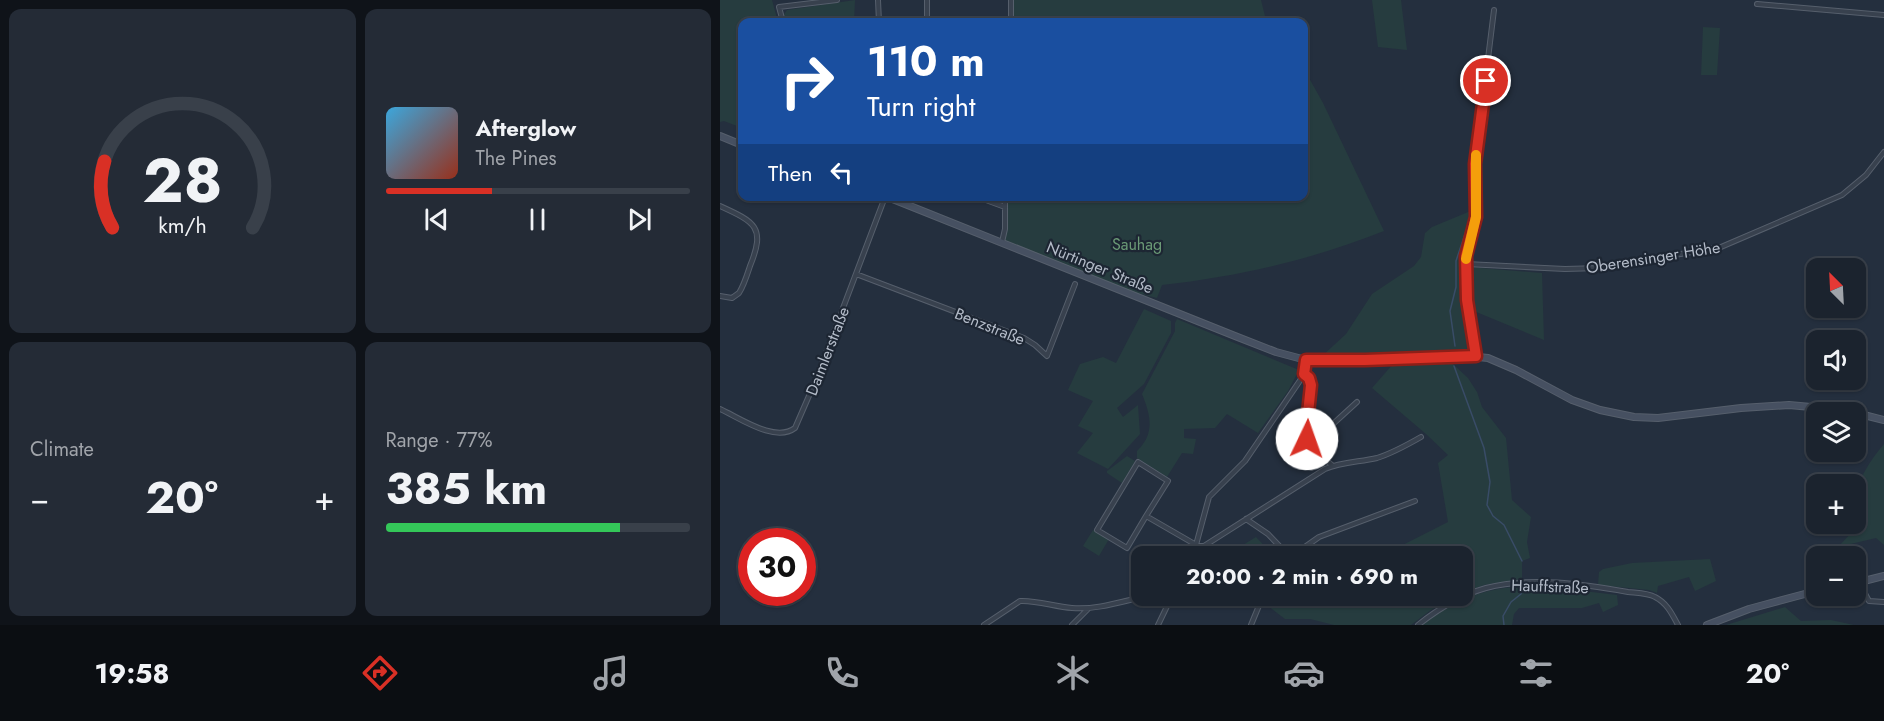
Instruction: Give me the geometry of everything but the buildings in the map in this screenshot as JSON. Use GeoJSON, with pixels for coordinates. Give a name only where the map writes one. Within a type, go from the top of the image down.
{"type":"FeatureCollection","features":[{"type":"Feature","properties":{"kind":"main road"},"geometry":{"type":"LineString","coordinates":[[720,136],[738,143]]}},
{"type":"Feature","properties":{"kind":"main road","name":"Nürtinger Straße"},"geometry":{"type":"LineString","coordinates":[[898,201],[1266,348],[1306,360],[1476,356],[1502,363],[1572,400],[1617,414],[1658,418],[1742,408],[1789,405],[1806,407]]}},
{"type":"Feature","properties":{"kind":"main road","name":"Nürtinger Straße"},"geometry":{"type":"LineString","coordinates":[[1866,416],[1884,420]]}},
{"type":"Feature","properties":{"kind":"main road"},"geometry":{"type":"LineString","coordinates":[[1866,580],[1884,576]]}},
{"type":"Feature","properties":{"kind":"main road"},"geometry":{"type":"LineString","coordinates":[[1707,625],[1758,606],[1806,594]]}},
{"type":"Feature","properties":{"kind":"street"},"geometry":{"type":"LineString","coordinates":[[782,18],[779,7],[837,0]]}},
{"type":"Feature","properties":{"kind":"street"},"geometry":{"type":"LineString","coordinates":[[878,0],[879,18]]}},
{"type":"Feature","properties":{"kind":"street"},"geometry":{"type":"LineString","coordinates":[[927,0],[927,18]]}},
{"type":"Feature","properties":{"kind":"street"},"geometry":{"type":"LineString","coordinates":[[1011,0],[1011,18]]}},
{"type":"Feature","properties":{"kind":"street"},"geometry":{"type":"LineString","coordinates":[[1757,4],[1884,15]]}},
{"type":"Feature","properties":{"kind":"street"},"geometry":{"type":"LineString","coordinates":[[1476,356],[1467,300],[1466,264],[1467,247],[1476,217],[1475,164],[1494,10]]}},
{"type":"Feature","properties":{"kind":"street","name":"Oberensinger Höhe"},"geometry":{"type":"LineString","coordinates":[[1466,264],[1565,269],[1600,268],[1721,247],[1842,195],[1866,175],[1884,152]]}},
{"type":"Feature","properties":{"kind":"street","name":"Daimlerstraße"},"geometry":{"type":"LineString","coordinates":[[720,409],[771,433],[781,434],[795,428],[801,419],[883,201]]}},
{"type":"Feature","properties":{"kind":"street"},"geometry":{"type":"LineString","coordinates":[[989,201],[1005,207]]}},
{"type":"Feature","properties":{"kind":"street"},"geometry":{"type":"LineString","coordinates":[[1002,242],[1005,201]]}},
{"type":"Feature","properties":{"kind":"street"},"geometry":{"type":"LineString","coordinates":[[720,206],[750,221],[756,231],[758,243],[739,293],[732,297],[720,296]]}},
{"type":"Feature","properties":{"kind":"street","name":"Benzstraße"},"geometry":{"type":"LineString","coordinates":[[856,274],[1024,338],[1047,356],[1075,284]]}},
{"type":"Feature","properties":{"kind":"street"},"geometry":{"type":"LineString","coordinates":[[1146,516],[1198,546],[1209,497],[1245,461],[1304,374],[1306,360]]}},
{"type":"Feature","properties":{"kind":"street"},"geometry":{"type":"LineString","coordinates":[[1304,374],[1309,378],[1311,385],[1306,432],[1310,444],[1333,466]]}},
{"type":"Feature","properties":{"kind":"street"},"geometry":{"type":"LineString","coordinates":[[1310,444],[1357,402]]}},
{"type":"Feature","properties":{"kind":"street"},"geometry":{"type":"LineString","coordinates":[[1204,546],[1304,481],[1333,466],[1378,458],[1421,437]]}},
{"type":"Feature","properties":{"kind":"street"},"geometry":{"type":"LineString","coordinates":[[1138,462],[1168,481],[1146,516],[1127,548],[1096,530],[1138,462]]}},
{"type":"Feature","properties":{"kind":"street"},"geometry":{"type":"LineString","coordinates":[[1305,546],[1319,537],[1415,501]]}},
{"type":"Feature","properties":{"kind":"street"},"geometry":{"type":"LineString","coordinates":[[1246,519],[1268,534],[1280,546]]}},
{"type":"Feature","properties":{"kind":"street","name":"Hauffstraße"},"geometry":{"type":"LineString","coordinates":[[1418,625],[1440,609],[1469,594],[1505,584],[1534,582],[1654,596],[1667,605],[1678,625]]}},
{"type":"Feature","properties":{"kind":"street"},"geometry":{"type":"LineString","coordinates":[[1866,596],[1869,601],[1884,602]]}},
{"type":"Feature","properties":{"kind":"street"},"geometry":{"type":"LineString","coordinates":[[984,625],[1020,601],[1088,609],[1131,600]]}},
{"type":"Feature","properties":{"kind":"street"},"geometry":{"type":"LineString","coordinates":[[1158,625],[1167,606]]}},
{"type":"Feature","properties":{"kind":"street"},"geometry":{"type":"LineString","coordinates":[[1251,625],[1259,606]]}},
{"type":"Feature","properties":{"kind":"street"},"geometry":{"type":"LineString","coordinates":[[1072,625],[1088,609]]}},
{"type":"Feature","properties":{"kind":"green space"},"geometry":{"type":"Polygon","coordinates":[[[720,0],[772,0],[777,18],[738,18],[738,126],[724,121],[720,122],[720,0]]]}},
{"type":"Feature","properties":{"kind":"green space"},"geometry":{"type":"Polygon","coordinates":[[[855,0],[854,18],[784,18],[787,10],[855,0]]]}},
{"type":"Feature","properties":{"kind":"green space"},"geometry":{"type":"Polygon","coordinates":[[[1011,0],[1261,0],[1266,18],[1011,18],[1011,0]]]}},
{"type":"Feature","properties":{"kind":"green space"},"geometry":{"type":"Polygon","coordinates":[[[1372,0],[1401,0],[1407,50],[1378,47],[1372,0]]]}},
{"type":"Feature","properties":{"kind":"green space"},"geometry":{"type":"Polygon","coordinates":[[[1703,27],[1720,28],[1717,75],[1701,75],[1703,27]]]}},
{"type":"Feature","properties":{"kind":"green space","name":"Sauhag"},"geometry":{"type":"Polygon","coordinates":[[[1308,76],[1384,231],[1275,266],[1162,285],[1157,298],[1116,288],[1002,242],[1005,201],[1308,201],[1308,76]]]}},
{"type":"Feature","properties":{"kind":"green space"},"geometry":{"type":"Polygon","coordinates":[[[1475,211],[1465,264],[1469,307],[1469,267],[1542,273],[1544,340],[1469,309],[1472,352],[1451,352],[1453,364],[1468,378],[1477,392],[1482,407],[1506,438],[1512,500],[1531,517],[1527,542],[1530,558],[1522,561],[1522,579],[1484,585],[1473,589],[1473,546],[1401,546],[1448,522],[1438,463],[1448,455],[1372,388],[1400,356],[1321,357],[1346,334],[1372,294],[1414,266],[1421,257],[1425,233],[1432,227],[1475,211]]]}},
{"type":"Feature","properties":{"kind":"green space"},"geometry":{"type":"Polygon","coordinates":[[[1144,309],[1171,321],[1171,333],[1144,384],[1117,408],[1123,417],[1138,405],[1140,434],[1108,469],[1077,453],[1093,433],[1078,426],[1093,401],[1068,390],[1080,364],[1103,357],[1116,363],[1144,309]]]}},
{"type":"Feature","properties":{"kind":"green space"},"geometry":{"type":"Polygon","coordinates":[[[1177,319],[1299,370],[1288,391],[1258,433],[1227,414],[1215,428],[1184,429],[1184,438],[1196,439],[1193,454],[1182,453],[1167,477],[1137,458],[1137,451],[1147,438],[1150,424],[1142,394],[1175,331],[1177,319]]]}},
{"type":"Feature","properties":{"kind":"green space"},"geometry":{"type":"Polygon","coordinates":[[[1884,444],[1884,545],[1876,538],[1839,546],[1850,534],[1866,534],[1866,474],[1864,474],[1884,444]]]}},
{"type":"Feature","properties":{"kind":"green space"},"geometry":{"type":"Polygon","coordinates":[[[1127,456],[1135,461],[1122,483],[1107,471],[1127,456]]]}},
{"type":"Feature","properties":{"kind":"green space"},"geometry":{"type":"Polygon","coordinates":[[[1093,530],[1109,539],[1099,556],[1083,546],[1093,530]]]}},
{"type":"Feature","properties":{"kind":"green space"},"geometry":{"type":"Polygon","coordinates":[[[1256,537],[1265,546],[1241,546],[1256,537]]]}},
{"type":"Feature","properties":{"kind":"green space"},"geometry":{"type":"Polygon","coordinates":[[[1710,559],[1716,581],[1695,591],[1689,577],[1658,586],[1657,593],[1649,590],[1598,585],[1599,572],[1603,569],[1632,563],[1710,559]]]}},
{"type":"Feature","properties":{"kind":"green space"},"geometry":{"type":"Polygon","coordinates":[[[1510,587],[1550,587],[1617,595],[1618,605],[1603,612],[1599,603],[1582,608],[1519,608],[1514,614],[1512,625],[1422,625],[1451,606],[1473,606],[1473,596],[1510,587]]]}},
{"type":"Feature","properties":{"kind":"green space"},"geometry":{"type":"Polygon","coordinates":[[[1268,606],[1438,606],[1411,625],[1334,625],[1310,619],[1285,619],[1268,606]]]}},
{"type":"Feature","properties":{"kind":"green space"},"geometry":{"type":"Polygon","coordinates":[[[1785,607],[1801,621],[1831,620],[1854,625],[1726,625],[1785,607]]]}},
{"type":"Feature","properties":{"kind":"waterway"},"geometry":{"type":"LineString","coordinates":[[1455,346],[1450,311],[1456,287],[1456,261],[1473,210]]}},
{"type":"Feature","properties":{"kind":"waterway"},"geometry":{"type":"LineString","coordinates":[[1454,366],[1484,448],[1490,482],[1487,505],[1493,516],[1504,525],[1522,561]]}},
{"type":"Feature","properties":{"kind":"waterway"},"geometry":{"type":"LineString","coordinates":[[1504,625],[1503,616],[1511,602],[1521,594],[1524,588]]}},
{"type":"Feature","properties":{"kind":"slow traffic"},"geometry":{"type":"LineString","coordinates":[[1466,259],[1467,247],[1476,217],[1476,155]]}},
{"type":"Feature","properties":{"kind":"route"},"geometry":{"type":"LineString","coordinates":[[1307,439],[1311,381],[1304,374],[1306,360],[1389,360],[1476,356],[1467,300],[1466,256],[1476,217],[1475,164],[1486,81]]}}]}
